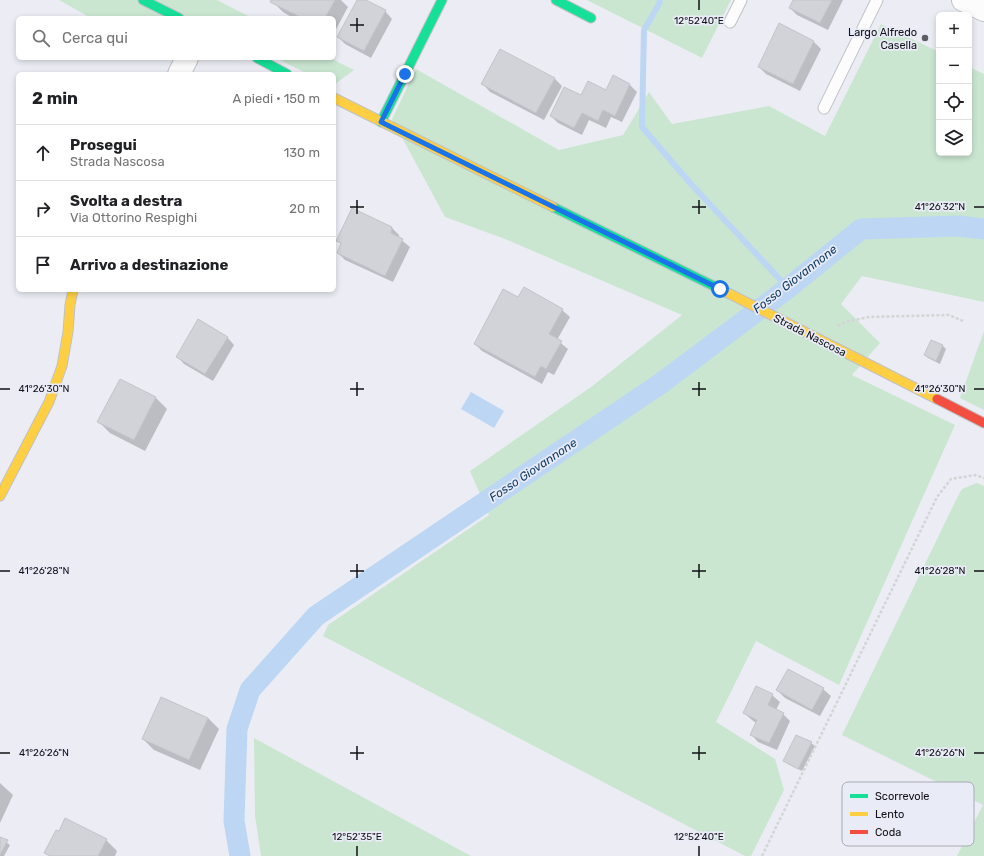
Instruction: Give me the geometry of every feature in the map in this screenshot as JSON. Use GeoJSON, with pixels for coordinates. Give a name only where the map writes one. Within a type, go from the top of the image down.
{"type":"FeatureCollection","features":[{"type":"Feature","properties":{"kind":"street"},"geometry":{"type":"LineString","coordinates":[[143,0],[175,16]]}},
{"type":"Feature","properties":{"kind":"street"},"geometry":{"type":"LineString","coordinates":[[381,122],[442,0]]}},
{"type":"Feature","properties":{"kind":"street"},"geometry":{"type":"LineString","coordinates":[[556,0],[591,18]]}},
{"type":"Feature","properties":{"kind":"street"},"geometry":{"type":"LineString","coordinates":[[963,0],[984,10]]}},
{"type":"Feature","properties":{"kind":"street"},"geometry":{"type":"LineString","coordinates":[[180,72],[186,60]]}},
{"type":"Feature","properties":{"kind":"street"},"geometry":{"type":"LineString","coordinates":[[261,60],[284,72]]}},
{"type":"Feature","properties":{"kind":"street","name":"Strada Nascosa"},"geometry":{"type":"LineString","coordinates":[[336,99],[720,289],[984,423]]}},
{"type":"Feature","properties":{"kind":"street"},"geometry":{"type":"LineString","coordinates":[[0,496],[49,402],[59,376],[66,343],[73,292]]}},
{"type":"Feature","properties":{"kind":"lane"},"geometry":{"type":"LineString","coordinates":[[730,22],[741,0]]}},
{"type":"Feature","properties":{"kind":"lane"},"geometry":{"type":"LineString","coordinates":[[824,108],[877,0]]}},
{"type":"Feature","properties":{"kind":"path"},"geometry":{"type":"LineString","coordinates":[[816,338],[845,322],[869,317],[949,315],[963,321]]}},
{"type":"Feature","properties":{"kind":"path"},"geometry":{"type":"LineString","coordinates":[[762,856],[937,498],[950,479],[975,474],[984,478]]}},
{"type":"Feature","properties":{"kind":"green space"},"geometry":{"type":"Polygon","coordinates":[[[59,0],[217,0],[248,16],[87,16],[59,0]]]}},
{"type":"Feature","properties":{"kind":"green space"},"geometry":{"type":"Polygon","coordinates":[[[587,0],[731,0],[702,58],[587,0]]]}},
{"type":"Feature","properties":{"kind":"green space"},"geometry":{"type":"Polygon","coordinates":[[[881,24],[936,51],[936,156],[972,156],[972,68],[984,74],[984,302],[862,276],[841,304],[880,343],[852,375],[955,425],[839,685],[756,641],[716,722],[775,759],[784,790],[751,856],[745,856],[323,636],[328,625],[489,515],[470,471],[591,387],[682,315],[505,239],[445,217],[392,119],[416,69],[559,150],[623,135],[649,92],[672,124],[769,106],[825,136],[881,24]]]}},
{"type":"Feature","properties":{"kind":"green space"},"geometry":{"type":"Polygon","coordinates":[[[280,60],[334,60],[354,70],[336,84],[336,72],[304,72],[280,60]]]}},
{"type":"Feature","properties":{"kind":"green space"},"geometry":{"type":"Polygon","coordinates":[[[984,331],[984,410],[960,398],[984,331]]]}},
{"type":"Feature","properties":{"kind":"green space"},"geometry":{"type":"Polygon","coordinates":[[[977,483],[984,486],[984,856],[957,856],[962,846],[974,846],[974,823],[983,805],[974,801],[974,782],[937,782],[842,735],[962,489],[977,483]]]}},
{"type":"Feature","properties":{"kind":"green space"},"geometry":{"type":"Polygon","coordinates":[[[254,738],[471,856],[261,856],[255,816],[254,738]]]}},
{"type":"Feature","properties":{"kind":"water"},"geometry":{"type":"Polygon","coordinates":[[[471,392],[504,411],[494,428],[461,409],[471,392]]]}},
{"type":"Feature","properties":{"kind":"building"},"geometry":{"type":"Polygon","coordinates":[[[271,0],[335,0],[326,16],[298,16],[270,2],[271,0]]]}},
{"type":"Feature","properties":{"kind":"building"},"geometry":{"type":"Polygon","coordinates":[[[357,0],[366,0],[386,10],[364,51],[337,37],[357,0]]]}},
{"type":"Feature","properties":{"kind":"building"},"geometry":{"type":"Polygon","coordinates":[[[793,0],[832,0],[820,23],[789,8],[793,0]]]}},
{"type":"Feature","properties":{"kind":"building"},"geometry":{"type":"Polygon","coordinates":[[[779,23],[814,41],[793,84],[758,67],[779,23]]]}},
{"type":"Feature","properties":{"kind":"building"},"geometry":{"type":"Polygon","coordinates":[[[500,49],[555,78],[536,113],[481,84],[500,49]]]}},
{"type":"Feature","properties":{"kind":"building"},"geometry":{"type":"Polygon","coordinates":[[[613,75],[630,84],[615,116],[603,110],[598,121],[582,113],[574,128],[550,116],[564,87],[581,95],[588,81],[606,90],[613,75]]]}},
{"type":"Feature","properties":{"kind":"building"},"geometry":{"type":"Polygon","coordinates":[[[352,208],[392,227],[391,233],[403,239],[385,276],[337,253],[341,243],[336,241],[352,208]]]}},
{"type":"Feature","properties":{"kind":"building"},"geometry":{"type":"Polygon","coordinates":[[[524,287],[563,309],[549,334],[562,341],[546,369],[541,366],[535,377],[474,344],[503,289],[518,297],[524,287]]]}},
{"type":"Feature","properties":{"kind":"building"},"geometry":{"type":"Polygon","coordinates":[[[198,319],[228,337],[205,374],[176,357],[198,319]]]}},
{"type":"Feature","properties":{"kind":"building"},"geometry":{"type":"Polygon","coordinates":[[[931,340],[943,345],[936,361],[924,355],[931,340]]]}},
{"type":"Feature","properties":{"kind":"building"},"geometry":{"type":"Polygon","coordinates":[[[120,379],[156,397],[134,440],[97,422],[120,379]]]}},
{"type":"Feature","properties":{"kind":"building"},"geometry":{"type":"Polygon","coordinates":[[[788,669],[824,688],[812,710],[776,690],[788,669]]]}},
{"type":"Feature","properties":{"kind":"building"},"geometry":{"type":"Polygon","coordinates":[[[756,686],[773,694],[768,705],[784,713],[769,743],[750,735],[757,720],[743,713],[756,686]]]}},
{"type":"Feature","properties":{"kind":"building"},"geometry":{"type":"Polygon","coordinates":[[[161,697],[208,718],[189,760],[142,739],[161,697]]]}},
{"type":"Feature","properties":{"kind":"building"},"geometry":{"type":"Polygon","coordinates":[[[796,735],[812,742],[798,769],[783,761],[796,735]]]}},
{"type":"Feature","properties":{"kind":"building"},"geometry":{"type":"Polygon","coordinates":[[[65,818],[107,839],[98,856],[50,856],[44,853],[56,830],[59,831],[65,818]]]}},
{"type":"Feature","properties":{"kind":"building"},"geometry":{"type":"Polygon","coordinates":[[[0,837],[8,840],[0,855],[0,837]]]}},
{"type":"Feature","properties":{"kind":"waterway"},"geometry":{"type":"LineString","coordinates":[[660,0],[644,30],[642,127],[691,184],[788,288]]}},
{"type":"Feature","properties":{"kind":"waterway","name":"Fosso Giovannone"},"geometry":{"type":"LineString","coordinates":[[240,856],[234,821],[237,729],[250,690],[316,616],[660,384],[788,288],[861,229],[959,226],[984,229]]}},
{"type":"Feature","properties":{"kind":"traffic: fast"},"geometry":{"type":"LineString","coordinates":[[143,0],[175,16]]}},
{"type":"Feature","properties":{"kind":"traffic: fast"},"geometry":{"type":"LineString","coordinates":[[381,122],[442,0]]}},
{"type":"Feature","properties":{"kind":"traffic: fast"},"geometry":{"type":"LineString","coordinates":[[556,0],[591,18]]}},
{"type":"Feature","properties":{"kind":"traffic: fast"},"geometry":{"type":"LineString","coordinates":[[261,60],[283,72]]}},
{"type":"Feature","properties":{"kind":"traffic: fast"},"geometry":{"type":"LineString","coordinates":[[553,207],[728,293]]}},
{"type":"Feature","properties":{"kind":"traffic: slow"},"geometry":{"type":"LineString","coordinates":[[336,99],[553,207]]}},
{"type":"Feature","properties":{"kind":"traffic: slow"},"geometry":{"type":"LineString","coordinates":[[0,496],[49,402],[62,366],[73,292]]}},
{"type":"Feature","properties":{"kind":"traffic: slow"},"geometry":{"type":"LineString","coordinates":[[728,293],[937,399]]}},
{"type":"Feature","properties":{"kind":"traffic: jam"},"geometry":{"type":"LineString","coordinates":[[937,399],[984,423]]}},
{"type":"Feature","properties":{"kind":"place","name":"Largo Alfredo Casella"},"geometry":{"type":"Point","coordinates":[925,38]}},
{"type":"Feature","properties":{"kind":"route"},"geometry":{"type":"LineString","coordinates":[[405,74],[381,122],[720,289]]}}]}
